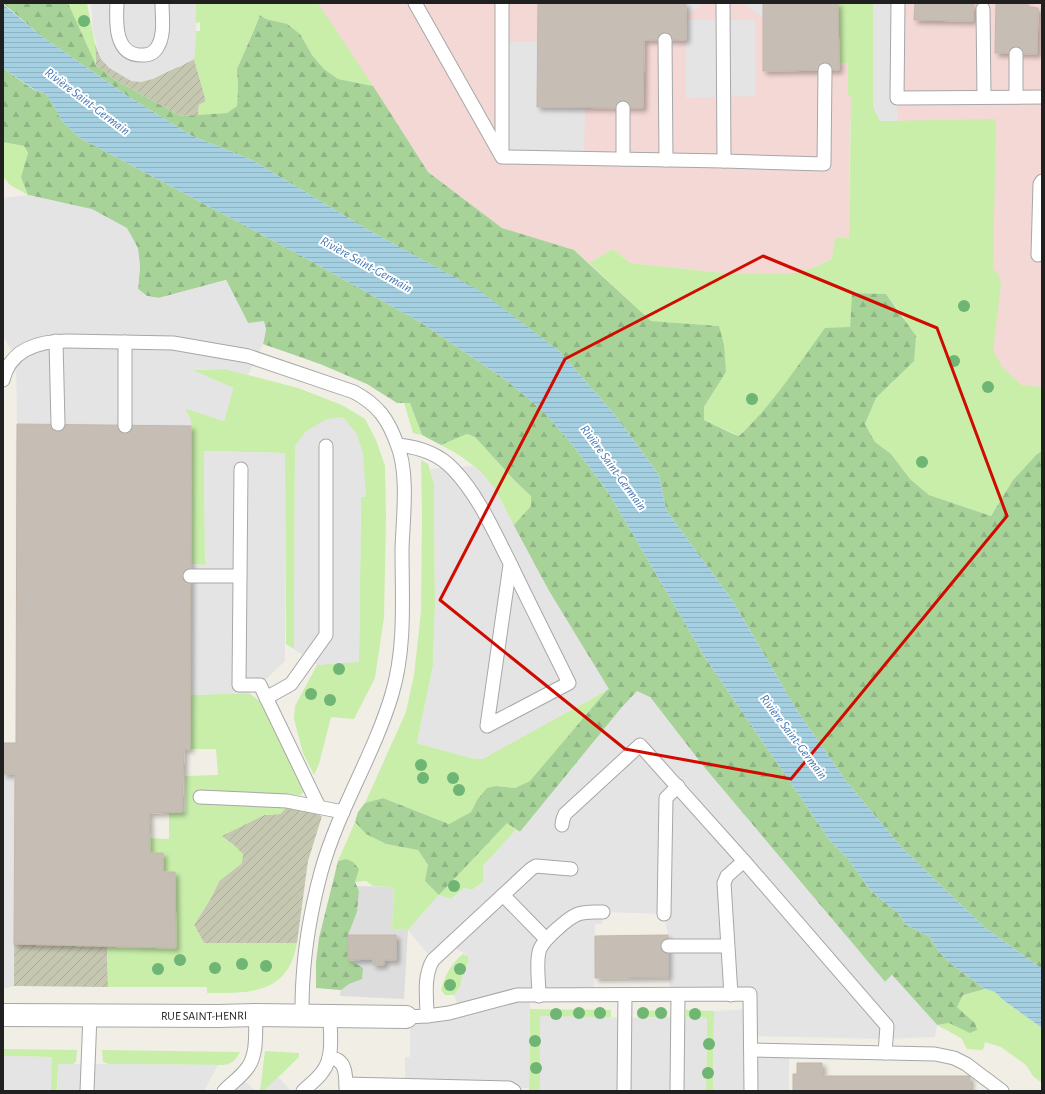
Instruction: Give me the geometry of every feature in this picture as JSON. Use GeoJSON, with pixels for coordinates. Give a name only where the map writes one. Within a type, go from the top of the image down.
{"type":"FeatureCollection","features":[{"type":"Feature","properties":{"kind":"street","name":"RUE SAINT-HENRI"},"geometry":{"type":"LineString","coordinates":[[3,1016],[256,1015],[406,1017]]}},
{"type":"Feature","properties":{"kind":"lane"},"geometry":{"type":"LineString","coordinates":[[117,3],[116,24],[121,43],[130,53],[143,56],[155,51],[159,45],[162,30],[162,3]]}},
{"type":"Feature","properties":{"kind":"lane"},"geometry":{"type":"LineString","coordinates":[[415,3],[502,157]]}},
{"type":"Feature","properties":{"kind":"lane"},"geometry":{"type":"LineString","coordinates":[[502,3],[502,157]]}},
{"type":"Feature","properties":{"kind":"lane"},"geometry":{"type":"LineString","coordinates":[[722,3],[724,161]]}},
{"type":"Feature","properties":{"kind":"lane"},"geometry":{"type":"LineString","coordinates":[[898,3],[897,98],[1042,97]]}},
{"type":"Feature","properties":{"kind":"lane"},"geometry":{"type":"LineString","coordinates":[[983,9],[984,97]]}},
{"type":"Feature","properties":{"kind":"lane"},"geometry":{"type":"LineString","coordinates":[[665,40],[666,160]]}},
{"type":"Feature","properties":{"kind":"lane"},"geometry":{"type":"LineString","coordinates":[[1016,54],[1016,97]]}},
{"type":"Feature","properties":{"kind":"lane"},"geometry":{"type":"LineString","coordinates":[[502,157],[824,164],[825,70]]}},
{"type":"Feature","properties":{"kind":"lane"},"geometry":{"type":"LineString","coordinates":[[622,159],[623,108]]}},
{"type":"Feature","properties":{"kind":"lane"},"geometry":{"type":"LineString","coordinates":[[1038,255],[1040,184],[1042,181]]}},
{"type":"Feature","properties":{"kind":"lane"},"geometry":{"type":"LineString","coordinates":[[56,341],[58,424]]}},
{"type":"Feature","properties":{"kind":"lane"},"geometry":{"type":"LineString","coordinates":[[3,380],[10,362],[18,354],[27,348],[40,344],[56,341],[173,343],[248,356],[354,392],[368,399],[378,409],[388,424],[398,445],[402,465],[404,490],[402,621],[399,658],[392,692],[382,724],[328,848],[314,900],[302,979],[302,1016]]}},
{"type":"Feature","properties":{"kind":"lane"},"geometry":{"type":"LineString","coordinates":[[125,342],[125,426]]}},
{"type":"Feature","properties":{"kind":"lane"},"geometry":{"type":"LineString","coordinates":[[398,445],[414,447],[429,452],[452,468],[467,485],[485,513],[569,683],[487,726],[510,565]]}},
{"type":"Feature","properties":{"kind":"lane"},"geometry":{"type":"LineString","coordinates":[[266,698],[291,684],[326,635],[326,446]]}},
{"type":"Feature","properties":{"kind":"lane"},"geometry":{"type":"LineString","coordinates":[[241,469],[239,685],[260,685],[319,807]]}},
{"type":"Feature","properties":{"kind":"lane"},"geometry":{"type":"LineString","coordinates":[[190,576],[240,576]]}},
{"type":"Feature","properties":{"kind":"lane"},"geometry":{"type":"LineString","coordinates":[[562,825],[565,814],[640,745],[744,861],[887,1026],[885,1053]]}},
{"type":"Feature","properties":{"kind":"lane"},"geometry":{"type":"LineString","coordinates":[[664,914],[666,798],[678,786]]}},
{"type":"Feature","properties":{"kind":"lane"},"geometry":{"type":"LineString","coordinates":[[200,797],[287,801],[343,812]]}},
{"type":"Feature","properties":{"kind":"lane"},"geometry":{"type":"LineString","coordinates":[[731,994],[724,883],[726,876],[744,861]]}},
{"type":"Feature","properties":{"kind":"lane"},"geometry":{"type":"LineString","coordinates":[[427,1016],[427,977],[429,966],[433,960],[531,869],[536,866],[570,869]]}},
{"type":"Feature","properties":{"kind":"lane"},"geometry":{"type":"LineString","coordinates":[[503,895],[546,939]]}},
{"type":"Feature","properties":{"kind":"lane"},"geometry":{"type":"LineString","coordinates":[[539,996],[538,955],[540,948],[546,939],[573,917],[579,914],[603,912]]}},
{"type":"Feature","properties":{"kind":"lane"},"geometry":{"type":"LineString","coordinates":[[668,946],[728,946]]}},
{"type":"Feature","properties":{"kind":"lane"},"geometry":{"type":"LineString","coordinates":[[406,1017],[449,1014],[517,996],[750,994],[750,1091]]}},
{"type":"Feature","properties":{"kind":"lane"},"geometry":{"type":"LineString","coordinates":[[624,1091],[625,995]]}},
{"type":"Feature","properties":{"kind":"lane"},"geometry":{"type":"LineString","coordinates":[[677,1091],[678,995]]}},
{"type":"Feature","properties":{"kind":"lane"},"geometry":{"type":"LineString","coordinates":[[87,1091],[90,1015]]}},
{"type":"Feature","properties":{"kind":"lane"},"geometry":{"type":"LineString","coordinates":[[224,1091],[248,1067],[253,1058],[256,1015]]}},
{"type":"Feature","properties":{"kind":"lane"},"geometry":{"type":"LineString","coordinates":[[303,1091],[314,1086],[329,1058],[330,1016]]}},
{"type":"Feature","properties":{"kind":"lane"},"geometry":{"type":"LineString","coordinates":[[750,1050],[935,1054],[954,1058],[976,1071],[999,1090]]}},
{"type":"Feature","properties":{"kind":"lane"},"geometry":{"type":"LineString","coordinates":[[329,1058],[334,1058],[340,1061],[344,1067],[346,1088],[508,1089]]}},
{"type":"Feature","properties":{"kind":"highlighted area"},"geometry":{"type":"Polygon","coordinates":[[[763,256],[937,328],[1007,516],[791,779],[625,749],[440,600],[565,359],[763,256]]]}},
{"type":"Feature","properties":{"kind":"shaded area"},"geometry":{"type":"Polygon","coordinates":[[[91,3],[196,3],[196,40],[194,59],[153,79],[141,82],[131,81],[111,69],[101,59],[93,32],[91,3]]]}},
{"type":"Feature","properties":{"kind":"shaded area"},"geometry":{"type":"Polygon","coordinates":[[[318,3],[1042,3],[1042,387],[1022,385],[1002,367],[850,122],[849,238],[832,259],[796,273],[733,274],[630,263],[613,249],[589,263],[574,250],[502,228],[428,172],[318,3]]]}},
{"type":"Feature","properties":{"kind":"shaded area"},"geometry":{"type":"Polygon","coordinates":[[[686,3],[763,3],[763,18],[745,4],[701,4],[686,17],[686,3]]]}},
{"type":"Feature","properties":{"kind":"shaded area"},"geometry":{"type":"Polygon","coordinates":[[[873,3],[898,3],[898,121],[880,121],[873,107],[873,3]]]}},
{"type":"Feature","properties":{"kind":"shaded area"},"geometry":{"type":"Polygon","coordinates":[[[686,20],[755,20],[755,96],[686,98],[686,20]]]}},
{"type":"Feature","properties":{"kind":"shaded area"},"geometry":{"type":"Polygon","coordinates":[[[503,42],[538,42],[537,107],[585,107],[584,159],[502,157],[503,42]]]}},
{"type":"Feature","properties":{"kind":"shaded area"},"geometry":{"type":"Polygon","coordinates":[[[95,44],[101,59],[111,69],[179,67],[194,59],[205,97],[205,102],[199,105],[198,115],[181,116],[115,80],[96,65],[95,44]]]}},
{"type":"Feature","properties":{"kind":"shaded area"},"geometry":{"type":"Polygon","coordinates":[[[28,195],[92,209],[127,228],[138,248],[140,265],[138,289],[147,296],[159,298],[226,280],[248,323],[264,321],[266,329],[263,344],[248,375],[224,369],[193,370],[233,388],[224,421],[185,408],[191,421],[191,426],[17,424],[16,356],[3,337],[3,198],[28,195]]]}},
{"type":"Feature","properties":{"kind":"shaded area"},"geometry":{"type":"Polygon","coordinates":[[[343,417],[357,434],[363,454],[366,496],[361,497],[359,662],[317,665],[294,649],[295,446],[306,431],[327,419],[343,417]]]}},
{"type":"Feature","properties":{"kind":"shaded area"},"geometry":{"type":"Polygon","coordinates":[[[204,451],[285,453],[285,661],[260,685],[249,693],[190,695],[191,564],[205,565],[204,451]]]}},
{"type":"Feature","properties":{"kind":"shaded area"},"geometry":{"type":"Polygon","coordinates":[[[475,466],[494,488],[549,591],[609,689],[482,759],[471,758],[417,743],[433,666],[435,606],[434,483],[430,469],[475,466]]]}},
{"type":"Feature","properties":{"kind":"shaded area"},"geometry":{"type":"Polygon","coordinates":[[[637,691],[650,697],[704,767],[885,982],[892,975],[937,1025],[935,1037],[886,1039],[751,1036],[750,1049],[789,1051],[789,1091],[713,1091],[714,1011],[750,1009],[750,994],[672,995],[668,977],[668,935],[664,914],[603,912],[602,924],[595,924],[594,995],[530,996],[529,1088],[504,1088],[503,1091],[357,1091],[357,1085],[405,1085],[405,1057],[410,1057],[410,1016],[460,1011],[454,995],[460,987],[464,970],[469,961],[468,956],[449,944],[433,960],[408,930],[439,895],[451,899],[464,888],[472,890],[483,882],[483,866],[516,830],[520,832],[637,691]]]}},
{"type":"Feature","properties":{"kind":"shaded area"},"geometry":{"type":"Polygon","coordinates":[[[3,774],[15,774],[14,986],[3,989],[3,774]]]}},
{"type":"Feature","properties":{"kind":"shaded area"},"geometry":{"type":"Polygon","coordinates":[[[288,806],[322,816],[308,861],[297,943],[204,943],[194,925],[211,898],[219,881],[242,863],[235,846],[221,836],[264,815],[280,814],[288,806]]]}},
{"type":"Feature","properties":{"kind":"shaded area"},"geometry":{"type":"Polygon","coordinates":[[[357,886],[394,887],[392,929],[408,930],[404,999],[340,996],[348,935],[357,912],[359,891],[357,886]]]}},
{"type":"Feature","properties":{"kind":"shaded area"},"geometry":{"type":"Polygon","coordinates":[[[14,944],[107,946],[108,987],[14,986],[14,944]]]}},
{"type":"Feature","properties":{"kind":"shaded area"},"geometry":{"type":"Polygon","coordinates":[[[540,1016],[707,1018],[706,1091],[540,1091],[540,1016]]]}},
{"type":"Feature","properties":{"kind":"shaded area"},"geometry":{"type":"Polygon","coordinates":[[[3,1056],[52,1057],[51,1091],[3,1091],[3,1056]]]}},
{"type":"Feature","properties":{"kind":"shaded area"},"geometry":{"type":"Polygon","coordinates":[[[58,1064],[218,1065],[204,1091],[58,1091],[58,1064]]]}},
{"type":"Feature","properties":{"kind":"shaded area"},"geometry":{"type":"Polygon","coordinates":[[[239,1076],[256,1091],[224,1091],[239,1076]]]}},
{"type":"Feature","properties":{"kind":"shaded area"},"geometry":{"type":"Polygon","coordinates":[[[278,1077],[291,1091],[264,1091],[278,1077]]]}},
{"type":"Feature","properties":{"kind":"green space"},"geometry":{"type":"Polygon","coordinates":[[[3,3],[68,3],[96,65],[115,80],[181,116],[227,113],[237,106],[237,69],[260,15],[266,19],[287,24],[300,34],[312,55],[324,69],[338,79],[373,86],[428,172],[502,228],[574,250],[651,321],[719,326],[724,345],[726,372],[704,407],[704,420],[739,436],[774,398],[825,328],[850,327],[852,293],[886,294],[916,336],[914,361],[876,398],[865,424],[875,442],[891,454],[910,479],[929,495],[991,516],[1013,480],[1037,454],[1042,451],[1042,969],[984,927],[901,847],[846,781],[798,712],[732,600],[666,510],[659,475],[615,415],[559,351],[479,291],[370,231],[252,160],[192,136],[129,97],[41,36],[3,3]]]}},
{"type":"Feature","properties":{"kind":"green space"},"geometry":{"type":"Polygon","coordinates":[[[68,3],[87,3],[95,44],[96,65],[68,3]]]}},
{"type":"Feature","properties":{"kind":"green space"},"geometry":{"type":"Polygon","coordinates":[[[196,3],[318,3],[373,86],[338,79],[324,69],[312,55],[300,34],[287,25],[266,19],[260,15],[237,69],[237,106],[227,113],[198,115],[199,105],[205,102],[205,97],[194,59],[196,31],[200,31],[200,22],[196,23],[196,3]]]}},
{"type":"Feature","properties":{"kind":"green space"},"geometry":{"type":"Polygon","coordinates":[[[838,3],[873,3],[873,107],[880,121],[996,119],[993,269],[999,275],[1001,285],[993,350],[1002,367],[1022,385],[1042,387],[1042,451],[1037,454],[1013,480],[991,516],[929,495],[910,479],[891,454],[875,442],[865,424],[876,398],[894,381],[904,317],[886,294],[852,293],[850,327],[788,380],[755,421],[739,436],[704,420],[704,407],[726,372],[719,326],[651,321],[589,263],[613,249],[630,263],[733,274],[796,273],[832,259],[835,238],[849,238],[851,96],[848,96],[848,63],[838,63],[838,3]]]}},
{"type":"Feature","properties":{"kind":"green space"},"geometry":{"type":"Polygon","coordinates":[[[3,68],[34,90],[45,93],[62,121],[80,138],[300,255],[420,322],[506,380],[542,410],[572,444],[608,492],[706,659],[829,839],[848,859],[871,891],[898,913],[906,925],[929,936],[940,953],[951,964],[985,989],[963,995],[957,1007],[975,1023],[977,1030],[970,1033],[949,1023],[937,1025],[892,975],[885,982],[704,767],[650,697],[623,706],[520,832],[507,823],[439,895],[425,881],[428,865],[418,850],[386,844],[366,834],[355,822],[358,812],[365,803],[383,798],[449,824],[471,812],[477,800],[487,788],[496,786],[515,788],[530,781],[608,689],[549,591],[513,526],[531,506],[531,496],[515,481],[475,437],[467,434],[441,445],[422,435],[410,403],[397,403],[367,384],[320,364],[263,344],[266,329],[248,323],[226,280],[159,298],[147,296],[138,289],[140,265],[55,201],[28,195],[21,177],[28,153],[24,146],[3,142],[3,68]]]}},
{"type":"Feature","properties":{"kind":"green space"},"geometry":{"type":"Polygon","coordinates":[[[3,142],[24,146],[28,154],[21,177],[28,195],[10,185],[3,177],[3,142]]]}},
{"type":"Feature","properties":{"kind":"green space"},"geometry":{"type":"Polygon","coordinates":[[[225,369],[298,388],[342,405],[365,419],[376,440],[385,466],[386,518],[384,617],[375,678],[354,719],[331,717],[319,764],[314,775],[303,753],[294,719],[295,706],[317,665],[359,661],[361,497],[366,496],[295,446],[294,649],[286,644],[285,453],[204,451],[205,565],[191,564],[191,421],[185,408],[224,421],[233,388],[192,370],[225,369]]]}},
{"type":"Feature","properties":{"kind":"green space"},"geometry":{"type":"Polygon","coordinates":[[[404,403],[410,403],[422,435],[413,433],[404,403]]]}},
{"type":"Feature","properties":{"kind":"green space"},"geometry":{"type":"Polygon","coordinates":[[[467,434],[475,437],[515,481],[531,496],[531,506],[513,526],[499,496],[488,480],[470,463],[441,445],[467,434]]]}},
{"type":"Feature","properties":{"kind":"green space"},"geometry":{"type":"Polygon","coordinates":[[[421,460],[428,464],[434,483],[435,606],[433,666],[417,743],[471,758],[482,759],[609,689],[531,781],[515,788],[496,786],[477,800],[471,812],[449,824],[383,798],[365,803],[406,712],[414,675],[421,612],[421,460]]]}},
{"type":"Feature","properties":{"kind":"green space"},"geometry":{"type":"Polygon","coordinates":[[[249,693],[259,701],[274,726],[303,791],[301,795],[196,791],[195,800],[288,806],[280,814],[264,815],[222,836],[243,854],[242,863],[219,881],[211,898],[194,925],[204,943],[297,943],[291,963],[284,974],[277,981],[259,989],[238,993],[207,993],[207,987],[108,987],[107,946],[176,947],[175,873],[163,872],[163,853],[150,853],[150,838],[169,839],[169,813],[186,812],[185,776],[218,775],[216,749],[190,749],[190,695],[249,693]]]}},
{"type":"Feature","properties":{"kind":"green space"},"geometry":{"type":"Polygon","coordinates":[[[355,822],[366,834],[386,844],[418,850],[428,865],[439,895],[408,930],[392,929],[394,887],[373,886],[366,881],[355,882],[346,859],[338,861],[355,822]]]}},
{"type":"Feature","properties":{"kind":"green space"},"geometry":{"type":"Polygon","coordinates":[[[507,822],[516,830],[483,866],[483,882],[472,890],[464,888],[451,899],[439,895],[507,822]]]}},
{"type":"Feature","properties":{"kind":"green space"},"geometry":{"type":"Polygon","coordinates":[[[346,859],[353,862],[359,869],[355,882],[359,891],[357,912],[348,935],[348,959],[363,968],[362,979],[349,984],[341,990],[316,988],[316,962],[319,938],[338,861],[346,859]]]}},
{"type":"Feature","properties":{"kind":"green space"},"geometry":{"type":"Polygon","coordinates":[[[463,954],[468,956],[469,961],[464,970],[460,987],[454,995],[445,995],[441,990],[444,980],[455,961],[463,954]]]}},
{"type":"Feature","properties":{"kind":"green space"},"geometry":{"type":"Polygon","coordinates":[[[985,989],[995,992],[1003,1000],[1042,1028],[1042,1083],[1033,1076],[1026,1065],[1001,1047],[985,1042],[983,1050],[967,1049],[961,1038],[937,1025],[949,1023],[970,1032],[975,1023],[957,1007],[963,995],[985,989]]]}},
{"type":"Feature","properties":{"kind":"green space"},"geometry":{"type":"Polygon","coordinates":[[[530,1009],[611,1010],[611,1017],[540,1017],[540,1091],[529,1091],[530,1009]]]}},
{"type":"Feature","properties":{"kind":"green space"},"geometry":{"type":"Polygon","coordinates":[[[637,1010],[668,1011],[667,1017],[637,1017],[637,1010]]]}},
{"type":"Feature","properties":{"kind":"green space"},"geometry":{"type":"Polygon","coordinates":[[[686,1010],[714,1011],[713,1091],[706,1091],[707,1018],[686,1017],[686,1010]]]}},
{"type":"Feature","properties":{"kind":"green space"},"geometry":{"type":"Polygon","coordinates":[[[3,1049],[77,1050],[76,1062],[73,1064],[58,1064],[57,1091],[51,1091],[51,1057],[3,1056],[3,1049]]]}},
{"type":"Feature","properties":{"kind":"green space"},"geometry":{"type":"Polygon","coordinates":[[[102,1050],[240,1052],[233,1061],[229,1064],[223,1065],[109,1064],[103,1062],[102,1050]]]}},
{"type":"Feature","properties":{"kind":"green space"},"geometry":{"type":"Polygon","coordinates":[[[265,1051],[299,1053],[299,1057],[264,1091],[260,1091],[265,1051]]]}},
{"type":"Feature","properties":{"kind":"water","name":"Rivière Saint-Germain"},"geometry":{"type":"Polygon","coordinates":[[[3,4],[41,36],[129,97],[192,136],[252,160],[370,231],[480,291],[559,351],[615,415],[659,475],[666,510],[732,600],[798,712],[846,781],[901,847],[984,927],[1042,969],[1042,1028],[1003,1000],[995,992],[985,989],[951,964],[940,953],[929,936],[906,925],[898,913],[871,891],[848,859],[829,839],[706,659],[608,492],[572,444],[542,410],[506,380],[420,322],[300,255],[80,138],[62,121],[45,93],[35,90],[3,68],[3,4]]]}},
{"type":"Feature","properties":{"kind":"building"},"geometry":{"type":"Polygon","coordinates":[[[538,3],[686,3],[686,40],[644,40],[643,108],[537,107],[538,3]]]}},
{"type":"Feature","properties":{"kind":"building"},"geometry":{"type":"Polygon","coordinates":[[[763,3],[838,3],[839,70],[763,71],[763,3]]]}},
{"type":"Feature","properties":{"kind":"building"},"geometry":{"type":"Polygon","coordinates":[[[915,3],[974,3],[973,21],[914,20],[915,3]]]}},
{"type":"Feature","properties":{"kind":"building"},"geometry":{"type":"Polygon","coordinates":[[[996,3],[1028,3],[1028,7],[1038,8],[1037,54],[995,53],[996,3]]]}},
{"type":"Feature","properties":{"kind":"building"},"geometry":{"type":"Polygon","coordinates":[[[17,424],[191,426],[190,749],[184,749],[182,812],[149,813],[150,853],[163,853],[163,872],[175,872],[176,948],[14,944],[15,774],[3,774],[3,743],[16,743],[17,424]]]}},
{"type":"Feature","properties":{"kind":"building"},"geometry":{"type":"Polygon","coordinates":[[[348,935],[396,935],[396,960],[384,960],[384,965],[373,965],[373,959],[348,960],[348,935]]]}},
{"type":"Feature","properties":{"kind":"building"},"geometry":{"type":"Polygon","coordinates":[[[668,935],[668,977],[595,978],[595,936],[668,935]]]}},
{"type":"Feature","properties":{"kind":"building"},"geometry":{"type":"Polygon","coordinates":[[[797,1063],[822,1063],[822,1076],[970,1076],[970,1091],[793,1091],[793,1074],[797,1074],[797,1063]]]}}]}
